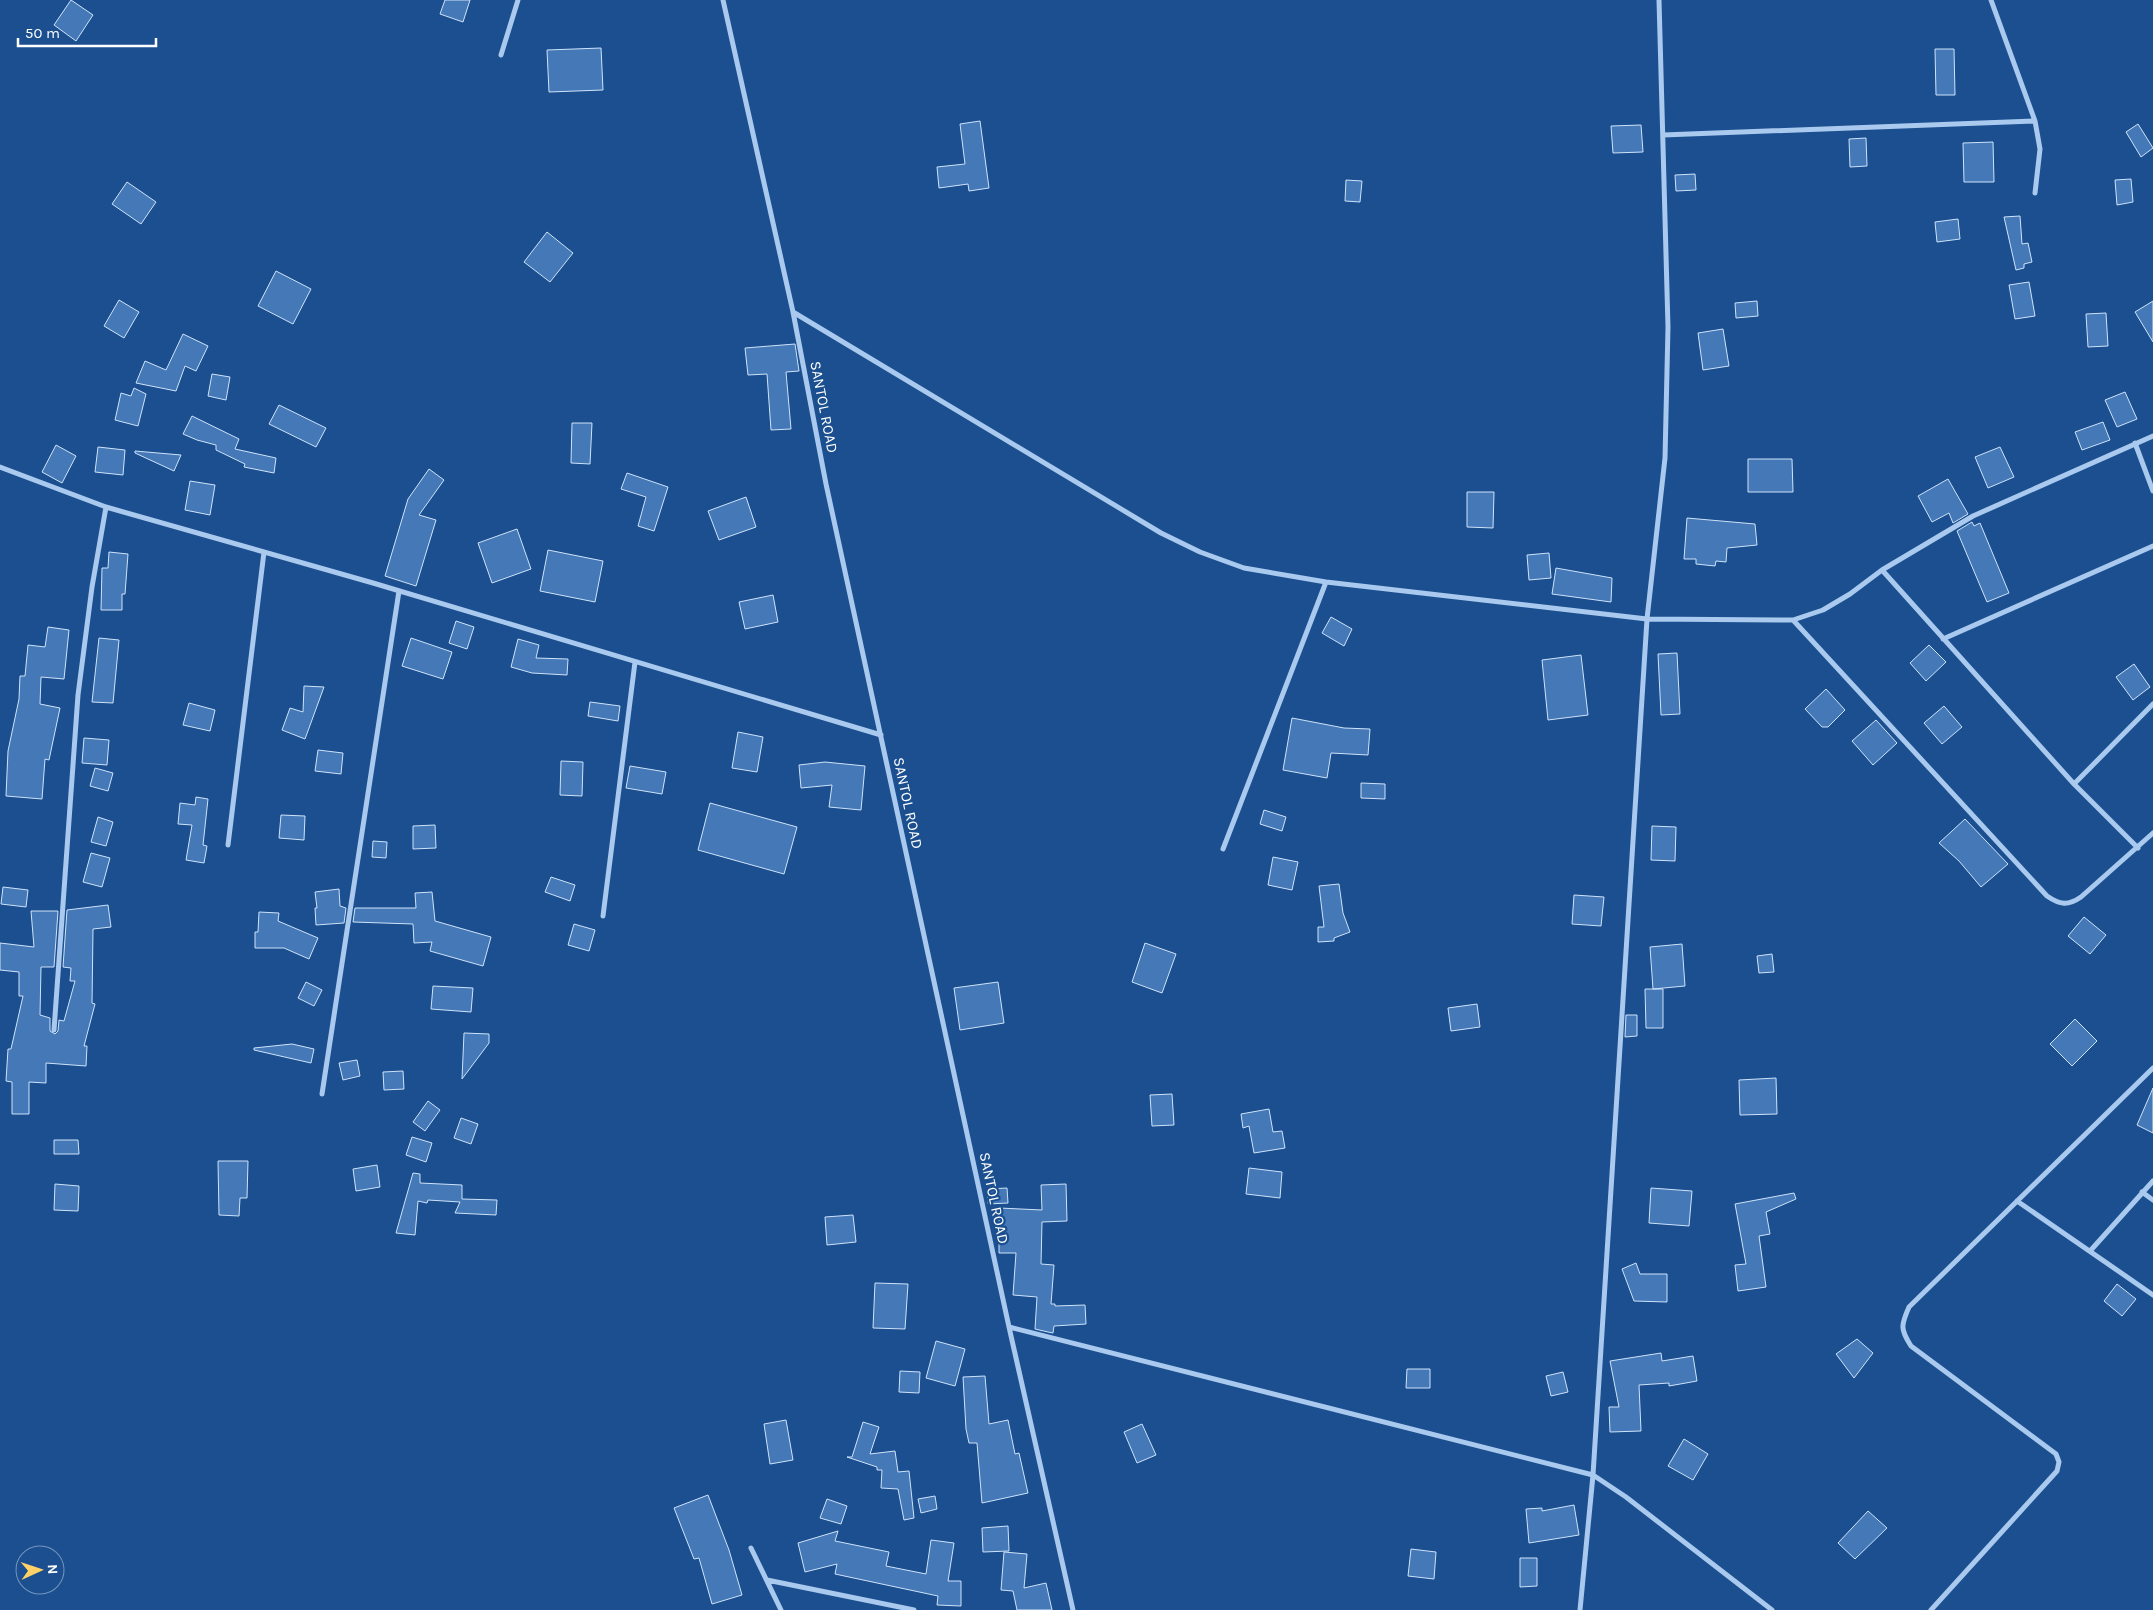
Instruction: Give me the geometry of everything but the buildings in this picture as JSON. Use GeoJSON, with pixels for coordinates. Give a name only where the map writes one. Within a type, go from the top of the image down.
{"type":"FeatureCollection","features":[{"type":"Feature","properties":{"kind":"street"},"geometry":{"type":"LineString","coordinates":[[501,55],[518,0]]}},
{"type":"Feature","properties":{"kind":"street","name":"SANTOL ROAD"},"geometry":{"type":"LineString","coordinates":[[723,0],[793,312],[826,484],[1009,1327],[1073,1610]]}},
{"type":"Feature","properties":{"kind":"street"},"geometry":{"type":"LineString","coordinates":[[1580,1610],[1592,1475],[1647,619],[1665,458],[1668,326],[1659,0]]}},
{"type":"Feature","properties":{"kind":"street"},"geometry":{"type":"LineString","coordinates":[[1990,0],[2035,121],[2040,149],[2034,193]]}},
{"type":"Feature","properties":{"kind":"street"},"geometry":{"type":"LineString","coordinates":[[1663,135],[2035,121]]}},
{"type":"Feature","properties":{"kind":"street"},"geometry":{"type":"LineString","coordinates":[[793,312],[1162,533],[1200,552],[1244,568],[1326,582],[1647,619],[1793,620],[1823,610],[1850,594],[1882,570],[1973,516],[2153,436]]}},
{"type":"Feature","properties":{"kind":"street"},"geometry":{"type":"LineString","coordinates":[[2135,443],[2153,491]]}},
{"type":"Feature","properties":{"kind":"street"},"geometry":{"type":"LineString","coordinates":[[0,467],[106,507],[399,591],[881,736]]}},
{"type":"Feature","properties":{"kind":"street"},"geometry":{"type":"LineString","coordinates":[[54,1030],[78,695],[92,587],[106,507]]}},
{"type":"Feature","properties":{"kind":"street"},"geometry":{"type":"LineString","coordinates":[[1943,639],[2153,546]]}},
{"type":"Feature","properties":{"kind":"street"},"geometry":{"type":"LineString","coordinates":[[228,845],[264,552]]}},
{"type":"Feature","properties":{"kind":"street"},"geometry":{"type":"LineString","coordinates":[[1882,570],[2074,784],[2138,848]]}},
{"type":"Feature","properties":{"kind":"street"},"geometry":{"type":"LineString","coordinates":[[1223,849],[1326,582]]}},
{"type":"Feature","properties":{"kind":"street"},"geometry":{"type":"LineString","coordinates":[[322,1094],[399,591]]}},
{"type":"Feature","properties":{"kind":"street"},"geometry":{"type":"LineString","coordinates":[[1793,620],[2054,901],[2068,904],[2075,901],[2153,833]]}},
{"type":"Feature","properties":{"kind":"street"},"geometry":{"type":"LineString","coordinates":[[603,916],[635,662]]}},
{"type":"Feature","properties":{"kind":"street"},"geometry":{"type":"LineString","coordinates":[[2074,784],[2153,704]]}},
{"type":"Feature","properties":{"kind":"street"},"geometry":{"type":"LineString","coordinates":[[1931,1610],[2057,1471],[2058,1462],[2056,1454],[1911,1346],[1902,1333],[1903,1321],[1909,1307],[2153,1068]]}},
{"type":"Feature","properties":{"kind":"street"},"geometry":{"type":"LineString","coordinates":[[2090,1250],[2153,1181]]}},
{"type":"Feature","properties":{"kind":"street"},"geometry":{"type":"LineString","coordinates":[[2142,1192],[2153,1200]]}},
{"type":"Feature","properties":{"kind":"street"},"geometry":{"type":"LineString","coordinates":[[2018,1201],[2153,1295]]}},
{"type":"Feature","properties":{"kind":"street"},"geometry":{"type":"LineString","coordinates":[[1009,1327],[1592,1475],[1626,1497],[1772,1610]]}},
{"type":"Feature","properties":{"kind":"street"},"geometry":{"type":"LineString","coordinates":[[751,1548],[781,1610]]}},
{"type":"Feature","properties":{"kind":"street"},"geometry":{"type":"LineString","coordinates":[[767,1580],[914,1610]]}}]}
